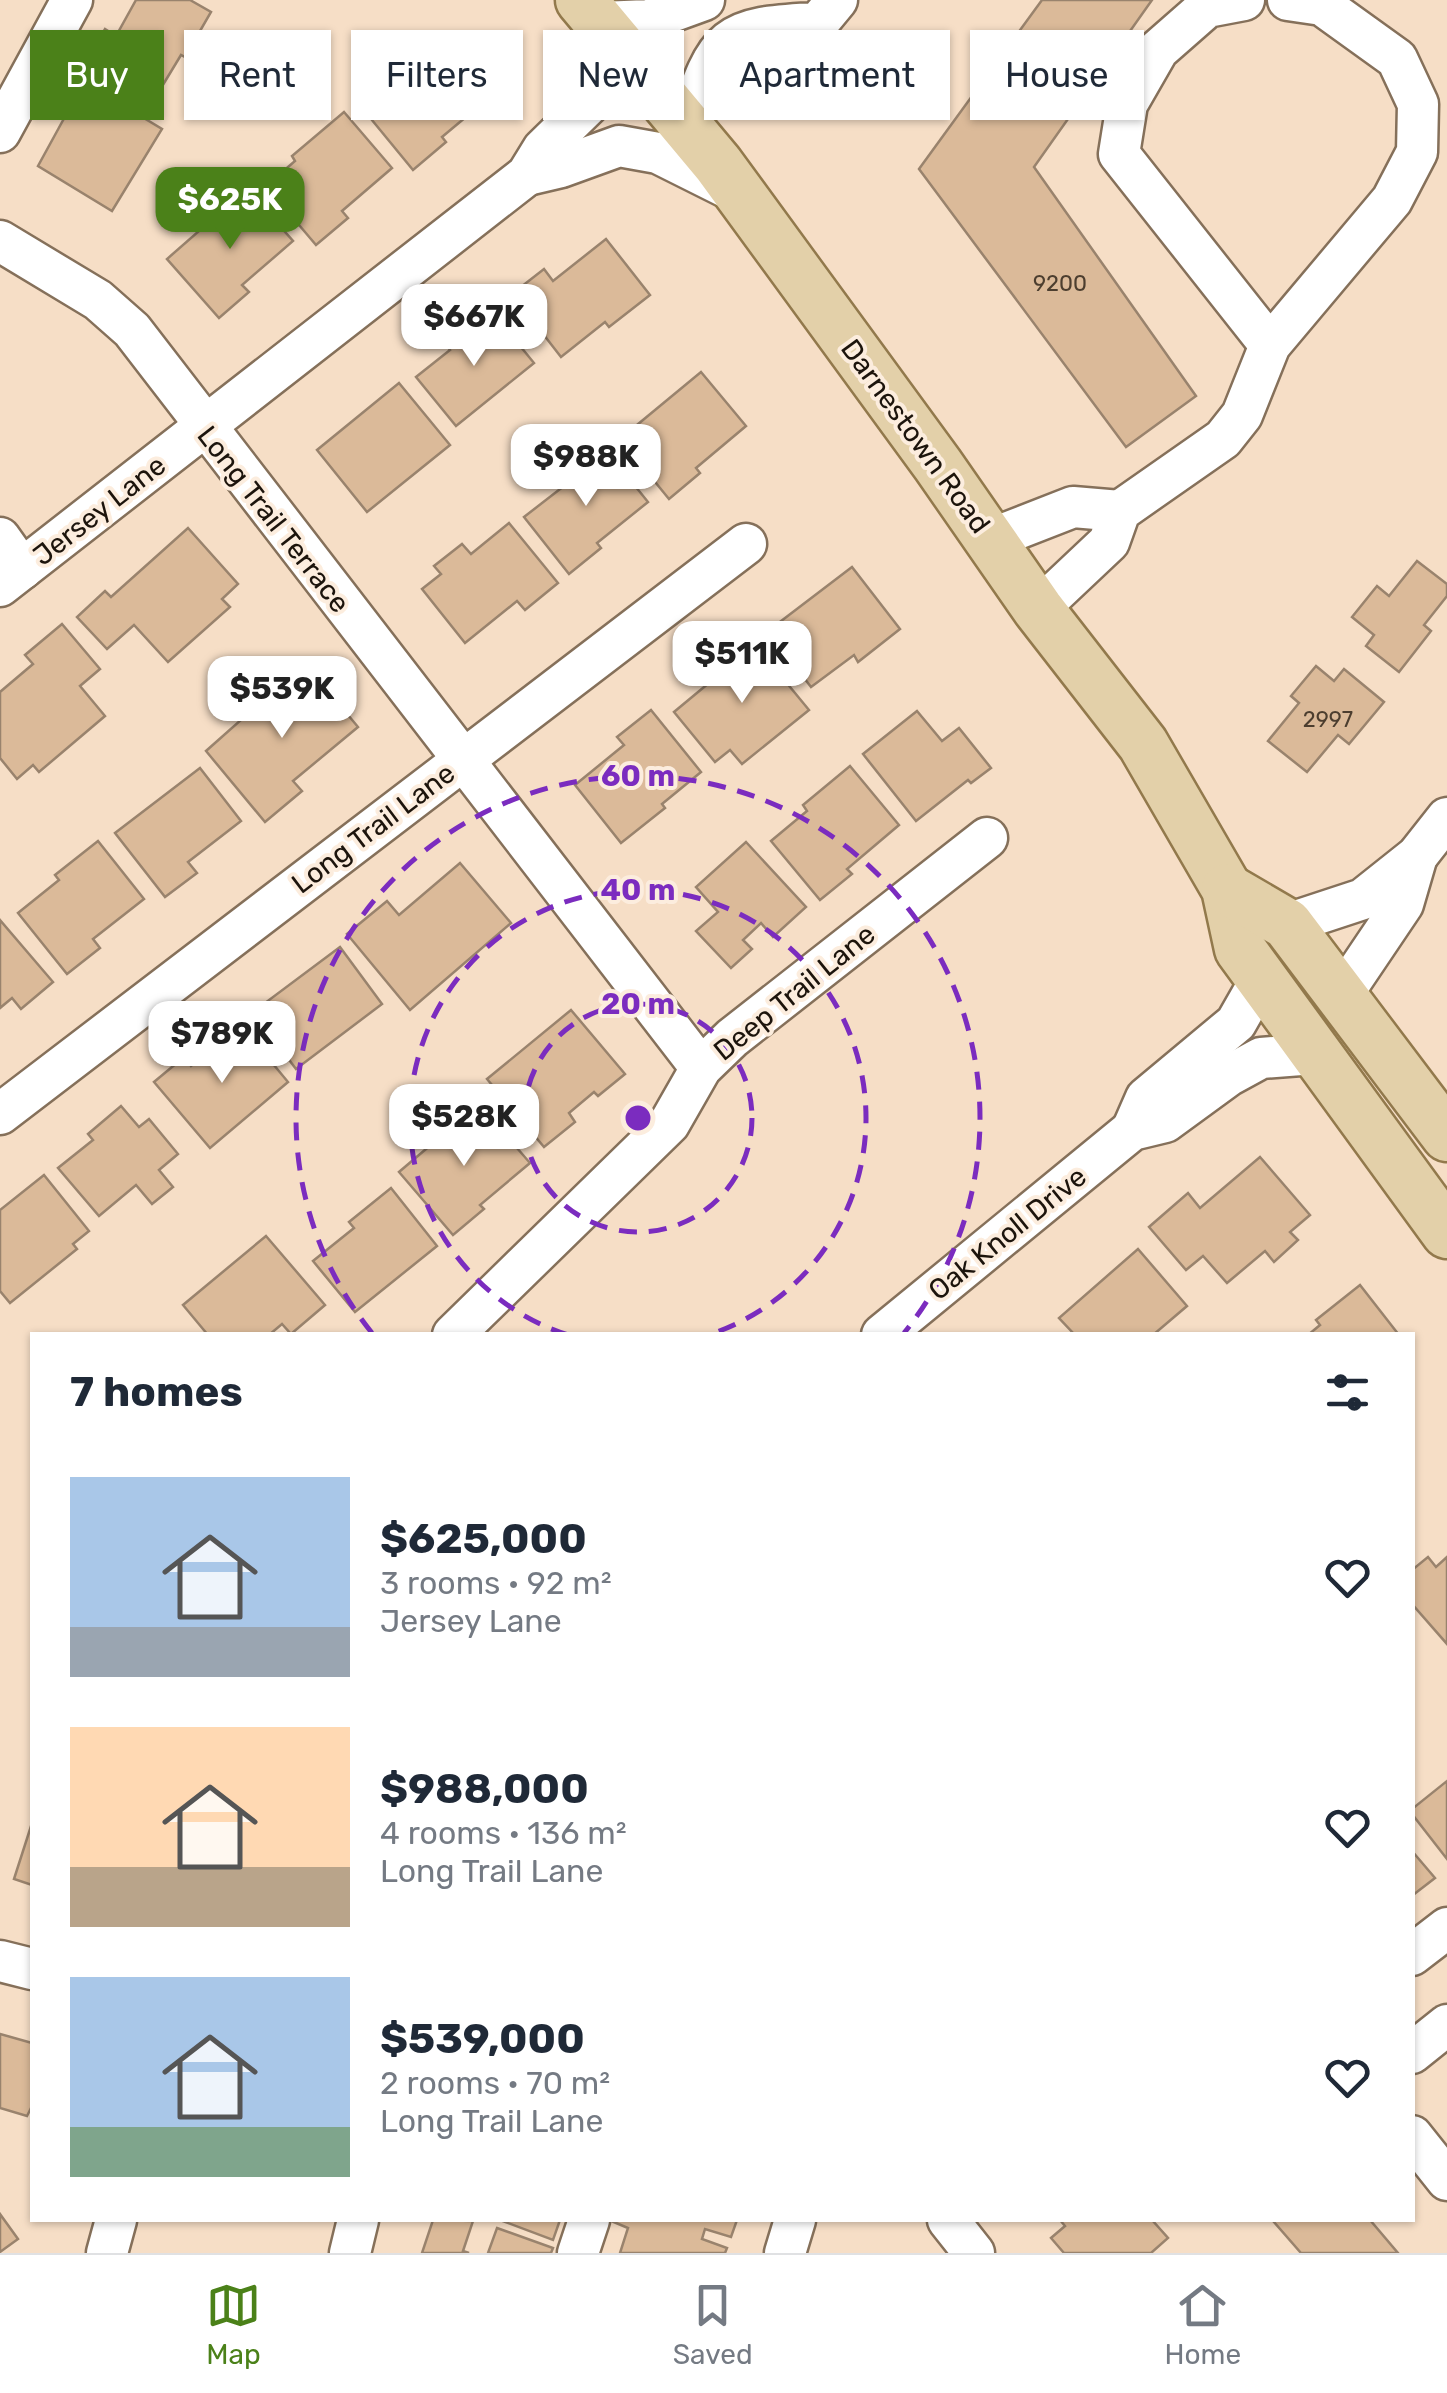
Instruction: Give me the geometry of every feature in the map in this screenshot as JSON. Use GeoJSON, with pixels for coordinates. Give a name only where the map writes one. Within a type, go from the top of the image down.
{"type":"FeatureCollection","features":[{"type":"Feature","properties":{"kind":"main road","name":"Darnestown Road"},"geometry":{"type":"LineString","coordinates":[[591,11],[608,30]]}},
{"type":"Feature","properties":{"kind":"main road","name":"Darnestown Road"},"geometry":{"type":"LineString","coordinates":[[684,119],[1038,610],[1143,744],[1227,889],[1240,950],[1447,1233]]}},
{"type":"Feature","properties":{"kind":"main road","name":"Darnestown Road"},"geometry":{"type":"LineString","coordinates":[[1227,889],[1287,924],[1447,1136]]}},
{"type":"Feature","properties":{"kind":"main road"},"geometry":{"type":"LineString","coordinates":[[1341,996],[1362,1062],[1384,1103],[1398,1167]]}},
{"type":"Feature","properties":{"kind":"street"},"geometry":{"type":"LineString","coordinates":[[0,132],[72,0]]}},
{"type":"Feature","properties":{"kind":"street"},"geometry":{"type":"LineString","coordinates":[[591,11],[649,20],[704,0]]}},
{"type":"Feature","properties":{"kind":"street"},"geometry":{"type":"LineString","coordinates":[[688,124],[705,75],[725,44],[769,12],[818,24],[837,0]]}},
{"type":"Feature","properties":{"kind":"street"},"geometry":{"type":"LineString","coordinates":[[1244,0],[1207,7],[1158,50],[1127,104],[1118,154],[1270,345]]}},
{"type":"Feature","properties":{"kind":"street"},"geometry":{"type":"LineString","coordinates":[[1038,610],[1109,542],[1120,511],[1223,438],[1242,415],[1270,345],[1392,200],[1418,152],[1418,104],[1397,58],[1322,4],[1288,0]]}},
{"type":"Feature","properties":{"kind":"street","name":"Jersey Lane"},"geometry":{"type":"LineString","coordinates":[[8,564],[205,429],[527,175],[543,149],[573,120]]}},
{"type":"Feature","properties":{"kind":"street","name":"Jersey Lane"},"geometry":{"type":"LineString","coordinates":[[527,175],[619,146],[658,152],[741,195]]}},
{"type":"Feature","properties":{"kind":"street","name":"Long Trail Terrace"},"geometry":{"type":"LineString","coordinates":[[0,241],[98,300],[121,320],[702,1068]]}},
{"type":"Feature","properties":{"kind":"street"},"geometry":{"type":"LineString","coordinates":[[991,540],[1074,507],[1120,511]]}},
{"type":"Feature","properties":{"kind":"street","name":"Long Trail Lane"},"geometry":{"type":"LineString","coordinates":[[0,1114],[746,544]]}},
{"type":"Feature","properties":{"kind":"street"},"geometry":{"type":"LineString","coordinates":[[1287,924],[1363,899],[1416,856],[1447,818]]}},
{"type":"Feature","properties":{"kind":"street","name":"Deep Trail Lane"},"geometry":{"type":"LineString","coordinates":[[456,1332],[669,1124],[702,1068],[732,1038],[987,838]]}},
{"type":"Feature","properties":{"kind":"street"},"geometry":{"type":"LineString","coordinates":[[1341,996],[1403,904],[1416,856]]}},
{"type":"Feature","properties":{"kind":"street","name":"Oak Knoll Drive"},"geometry":{"type":"LineString","coordinates":[[1132,1130],[1146,1098],[1236,1023],[1260,980]]}},
{"type":"Feature","properties":{"kind":"street","name":"Oak Knoll Drive"},"geometry":{"type":"LineString","coordinates":[[886,1332],[1132,1130],[1165,1122],[1228,1076],[1261,1058],[1314,1054]]}},
{"type":"Feature","properties":{"kind":"street"},"geometry":{"type":"LineString","coordinates":[[1415,1953],[1447,1928]]}},
{"type":"Feature","properties":{"kind":"street"},"geometry":{"type":"LineString","coordinates":[[0,1961],[30,1968]]}},
{"type":"Feature","properties":{"kind":"street"},"geometry":{"type":"LineString","coordinates":[[1415,2051],[1447,2025]]}},
{"type":"Feature","properties":{"kind":"street"},"geometry":{"type":"LineString","coordinates":[[1415,2140],[1447,2180]]}},
{"type":"Feature","properties":{"kind":"street"},"geometry":{"type":"LineString","coordinates":[[107,2253],[115,2222]]}},
{"type":"Feature","properties":{"kind":"street"},"geometry":{"type":"LineString","coordinates":[[350,2253],[358,2222]]}},
{"type":"Feature","properties":{"kind":"street"},"geometry":{"type":"LineString","coordinates":[[578,2253],[587,2222]]}},
{"type":"Feature","properties":{"kind":"street"},"geometry":{"type":"LineString","coordinates":[[785,2253],[793,2222]]}},
{"type":"Feature","properties":{"kind":"street"},"geometry":{"type":"LineString","coordinates":[[950,2222],[974,2253]]}},
{"type":"Feature","properties":{"kind":"building"},"geometry":{"type":"Polygon","coordinates":[[[136,0],[190,0],[211,12],[201,30],[184,30],[184,56],[181,55],[164,83],[164,30],[119,30],[136,0]]]}},
{"type":"Feature","properties":{"kind":"building"},"geometry":{"type":"Polygon","coordinates":[[[1042,0],[1152,0],[1131,30],[1020,30],[1042,0]]]}},
{"type":"Feature","properties":{"kind":"building"},"geometry":{"type":"Polygon","coordinates":[[[970,99],[970,120],[1067,120],[1034,167],[1196,396],[1126,447],[919,169],[970,99]]]}},
{"type":"Feature","properties":{"kind":"building"},"geometry":{"type":"Polygon","coordinates":[[[344,112],[392,168],[342,211],[348,218],[316,245],[266,186],[295,161],[292,156],[344,112]]]}},
{"type":"Feature","properties":{"kind":"building"},"geometry":{"type":"Polygon","coordinates":[[[63,120],[147,120],[162,129],[112,211],[38,166],[63,120]]]}},
{"type":"Feature","properties":{"kind":"building"},"geometry":{"type":"Polygon","coordinates":[[[372,120],[462,120],[442,137],[446,142],[413,170],[372,120]]]}},
{"type":"Feature","properties":{"kind":"building"},"geometry":{"type":"Polygon","coordinates":[[[247,189],[293,241],[242,285],[249,292],[219,318],[167,259],[247,189]]]}},
{"type":"Feature","properties":{"kind":"building"},"geometry":{"type":"Polygon","coordinates":[[[606,239],[650,295],[609,327],[605,322],[561,357],[512,294],[544,269],[553,281],[606,239]]]}},
{"type":"Feature","properties":{"kind":"building"},"geometry":{"type":"Polygon","coordinates":[[[480,315],[498,337],[507,330],[534,363],[456,426],[416,377],[450,350],[445,343],[480,315]]]}},
{"type":"Feature","properties":{"kind":"building"},"geometry":{"type":"Polygon","coordinates":[[[701,372],[746,426],[696,468],[700,473],[669,499],[620,439],[701,372]]]}},
{"type":"Feature","properties":{"kind":"building"},"geometry":{"type":"Polygon","coordinates":[[[399,383],[450,445],[367,512],[317,450],[399,383]]]}},
{"type":"Feature","properties":{"kind":"building"},"geometry":{"type":"Polygon","coordinates":[[[602,445],[648,502],[597,543],[601,548],[569,574],[524,517],[564,486],[559,479],[602,445]]]}},
{"type":"Feature","properties":{"kind":"building"},"geometry":{"type":"Polygon","coordinates":[[[509,523],[558,583],[525,610],[517,601],[465,643],[422,589],[441,574],[434,566],[462,544],[471,554],[509,523]]]}},
{"type":"Feature","properties":{"kind":"building"},"geometry":{"type":"Polygon","coordinates":[[[188,528],[238,584],[222,599],[230,607],[168,662],[134,625],[107,649],[77,617],[105,591],[111,597],[188,528]]]}},
{"type":"Feature","properties":{"kind":"building"},"geometry":{"type":"Polygon","coordinates":[[[1417,561],[1447,584],[1447,596],[1424,625],[1431,631],[1399,672],[1366,646],[1374,635],[1352,617],[1377,586],[1389,596],[1417,561]]]}},
{"type":"Feature","properties":{"kind":"building"},"geometry":{"type":"Polygon","coordinates":[[[852,567],[900,629],[858,662],[854,655],[811,687],[768,631],[852,567]]]}},
{"type":"Feature","properties":{"kind":"building"},"geometry":{"type":"Polygon","coordinates":[[[62,624],[100,669],[80,686],[105,716],[39,772],[33,765],[17,779],[0,758],[0,692],[33,664],[25,655],[62,624]]]}},
{"type":"Feature","properties":{"kind":"building"},"geometry":{"type":"Polygon","coordinates":[[[748,636],[809,710],[742,764],[730,750],[715,762],[674,712],[727,668],[720,659],[748,636]]]}},
{"type":"Feature","properties":{"kind":"building"},"geometry":{"type":"Polygon","coordinates":[[[305,663],[358,727],[293,781],[302,791],[265,822],[206,751],[305,663]]]}},
{"type":"Feature","properties":{"kind":"building"},"geometry":{"type":"Polygon","coordinates":[[[1316,666],[1334,681],[1344,669],[1384,702],[1349,744],[1338,735],[1307,772],[1268,741],[1299,703],[1291,696],[1316,666]]]}},
{"type":"Feature","properties":{"kind":"building"},"geometry":{"type":"Polygon","coordinates":[[[651,710],[701,772],[662,804],[665,808],[621,843],[575,785],[624,745],[617,737],[651,710]]]}},
{"type":"Feature","properties":{"kind":"building"},"geometry":{"type":"Polygon","coordinates":[[[917,711],[942,741],[959,728],[991,768],[971,783],[968,780],[916,821],[863,754],[917,711]]]}},
{"type":"Feature","properties":{"kind":"building"},"geometry":{"type":"Polygon","coordinates":[[[850,766],[899,825],[847,869],[852,874],[820,900],[771,841],[807,811],[803,805],[850,766]]]}},
{"type":"Feature","properties":{"kind":"building"},"geometry":{"type":"Polygon","coordinates":[[[200,768],[241,821],[188,862],[197,873],[165,897],[115,833],[200,768]]]}},
{"type":"Feature","properties":{"kind":"building"},"geometry":{"type":"Polygon","coordinates":[[[98,841],[144,899],[93,939],[100,948],[67,974],[18,913],[59,880],[55,875],[98,841]]]}},
{"type":"Feature","properties":{"kind":"building"},"geometry":{"type":"Polygon","coordinates":[[[746,842],[806,907],[773,937],[761,923],[743,940],[752,949],[731,968],[696,931],[718,912],[696,887],[746,842]]]}},
{"type":"Feature","properties":{"kind":"building"},"geometry":{"type":"Polygon","coordinates":[[[460,863],[511,923],[410,1010],[347,934],[387,901],[399,915],[460,863]]]}},
{"type":"Feature","properties":{"kind":"building"},"geometry":{"type":"Polygon","coordinates":[[[0,920],[53,982],[21,1009],[12,998],[0,1008],[0,920]]]}},
{"type":"Feature","properties":{"kind":"building"},"geometry":{"type":"Polygon","coordinates":[[[340,947],[382,1004],[296,1069],[253,1012],[340,947]]]}},
{"type":"Feature","properties":{"kind":"building"},"geometry":{"type":"Polygon","coordinates":[[[571,1010],[625,1074],[569,1113],[575,1122],[544,1147],[487,1079],[571,1010]]]}},
{"type":"Feature","properties":{"kind":"building"},"geometry":{"type":"Polygon","coordinates":[[[240,1024],[288,1082],[210,1148],[154,1082],[184,1057],[191,1066],[240,1024]]]}},
{"type":"Feature","properties":{"kind":"building"},"geometry":{"type":"Polygon","coordinates":[[[479,1104],[530,1163],[480,1205],[484,1209],[453,1235],[399,1172],[479,1104]]]}},
{"type":"Feature","properties":{"kind":"building"},"geometry":{"type":"Polygon","coordinates":[[[121,1106],[139,1127],[149,1119],[178,1154],[159,1170],[173,1187],[152,1204],[136,1185],[99,1216],[58,1168],[93,1140],[88,1134],[121,1106]]]}},
{"type":"Feature","properties":{"kind":"building"},"geometry":{"type":"Polygon","coordinates":[[[1260,1157],[1310,1215],[1290,1232],[1298,1240],[1274,1262],[1265,1251],[1227,1283],[1203,1256],[1186,1270],[1149,1227],[1188,1193],[1200,1208],[1260,1157]]]}},
{"type":"Feature","properties":{"kind":"building"},"geometry":{"type":"Polygon","coordinates":[[[44,1175],[89,1231],[73,1244],[77,1249],[10,1303],[0,1291],[0,1210],[44,1175]]]}},
{"type":"Feature","properties":{"kind":"building"},"geometry":{"type":"Polygon","coordinates":[[[391,1188],[437,1246],[355,1312],[313,1261],[354,1228],[349,1222],[391,1188]]]}},
{"type":"Feature","properties":{"kind":"building"},"geometry":{"type":"Polygon","coordinates":[[[266,1236],[325,1305],[293,1332],[282,1324],[273,1332],[206,1332],[183,1305],[266,1236]]]}},
{"type":"Feature","properties":{"kind":"building"},"geometry":{"type":"Polygon","coordinates":[[[1138,1249],[1187,1306],[1157,1332],[1072,1332],[1059,1318],[1138,1249]]]}},
{"type":"Feature","properties":{"kind":"building"},"geometry":{"type":"Polygon","coordinates":[[[1360,1285],[1397,1332],[1312,1332],[1320,1325],[1316,1320],[1360,1285]]]}},
{"type":"Feature","properties":{"kind":"building"},"geometry":{"type":"Polygon","coordinates":[[[1428,1557],[1436,1567],[1447,1557],[1447,1644],[1415,1607],[1415,1568],[1428,1557]]]}},
{"type":"Feature","properties":{"kind":"building"},"geometry":{"type":"Polygon","coordinates":[[[1447,1781],[1447,1859],[1415,1818],[1415,1807],[1447,1781]]]}},
{"type":"Feature","properties":{"kind":"building"},"geometry":{"type":"Polygon","coordinates":[[[30,1829],[30,1884],[14,1879],[30,1829]]]}},
{"type":"Feature","properties":{"kind":"building"},"geometry":{"type":"Polygon","coordinates":[[[1415,1855],[1435,1878],[1415,1893],[1415,1855]]]}},
{"type":"Feature","properties":{"kind":"building"},"geometry":{"type":"Polygon","coordinates":[[[0,2034],[30,2042],[30,2110],[27,2116],[0,2108],[0,2034]]]}},
{"type":"Feature","properties":{"kind":"building"},"geometry":{"type":"Polygon","coordinates":[[[0,2214],[18,2239],[0,2252],[0,2214]]]}},
{"type":"Feature","properties":{"kind":"building"},"geometry":{"type":"Polygon","coordinates":[[[432,2222],[473,2222],[463,2251],[469,2253],[422,2253],[432,2222]]]}},
{"type":"Feature","properties":{"kind":"building"},"geometry":{"type":"Polygon","coordinates":[[[505,2222],[559,2222],[553,2240],[505,2222]]]}},
{"type":"Feature","properties":{"kind":"building"},"geometry":{"type":"Polygon","coordinates":[[[614,2222],[736,2222],[731,2237],[705,2229],[702,2239],[727,2248],[725,2253],[620,2253],[628,2228],[614,2222]]]}},
{"type":"Feature","properties":{"kind":"building"},"geometry":{"type":"Polygon","coordinates":[[[1062,2222],[1154,2222],[1168,2238],[1151,2253],[1064,2253],[1051,2238],[1065,2226],[1062,2222]]]}},
{"type":"Feature","properties":{"kind":"building"},"geometry":{"type":"Polygon","coordinates":[[[1274,2222],[1372,2222],[1398,2253],[1301,2253],[1274,2222]]]}},
{"type":"Feature","properties":{"kind":"building"},"geometry":{"type":"Polygon","coordinates":[[[497,2228],[553,2248],[551,2253],[488,2253],[497,2228]]]}}]}
